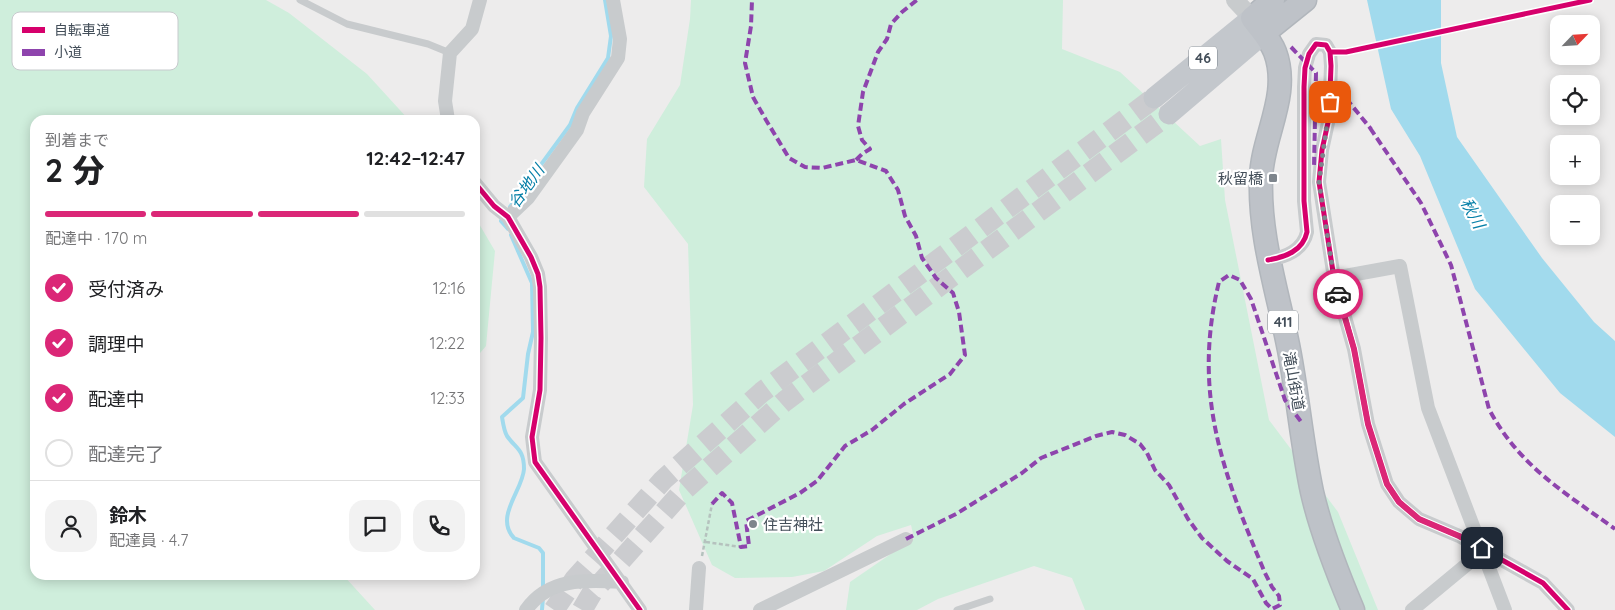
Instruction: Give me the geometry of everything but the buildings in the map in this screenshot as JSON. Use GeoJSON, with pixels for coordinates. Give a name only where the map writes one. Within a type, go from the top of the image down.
{"type":"FeatureCollection","features":[{"type":"Feature","properties":{"kind":"highway"},"geometry":{"type":"LineString","coordinates":[[1258,25],[1273,0]]}},
{"type":"Feature","properties":{"kind":"highway"},"geometry":{"type":"LineString","coordinates":[[1258,25],[1305,0]]}},
{"type":"Feature","properties":{"kind":"highway","name":"滝山街道"},"geometry":{"type":"LineString","coordinates":[[1258,25],[1275,52],[1280,83],[1261,172],[1260,197],[1268,260],[1289,348],[1312,493],[1326,540],[1353,610]]}},
{"type":"Feature","properties":{"kind":"main road","name":"46"},"geometry":{"type":"LineString","coordinates":[[1154,98],[1258,25]]}},
{"type":"Feature","properties":{"kind":"main road","name":"46"},"geometry":{"type":"LineString","coordinates":[[1169,114],[1258,25]]}},
{"type":"Feature","properties":{"kind":"street"},"geometry":{"type":"LineString","coordinates":[[447,115],[445,101],[450,53],[472,29],[480,0]]}},
{"type":"Feature","properties":{"kind":"street"},"geometry":{"type":"LineString","coordinates":[[508,217],[528,198],[578,130],[583,113],[618,58],[620,38],[612,0]]}},
{"type":"Feature","properties":{"kind":"street"},"geometry":{"type":"LineString","coordinates":[[1235,0],[1258,25]]}},
{"type":"Feature","properties":{"kind":"street"},"geometry":{"type":"LineString","coordinates":[[1268,260],[1281,258],[1294,251],[1305,240],[1305,68],[1312,48],[1316,44],[1326,45],[1330,52],[1330,118],[1322,150],[1319,182],[1334,278],[1354,349],[1368,424],[1387,484],[1399,502],[1419,519],[1459,536],[1543,583],[1568,610]]}},
{"type":"Feature","properties":{"kind":"street"},"geometry":{"type":"LineString","coordinates":[[480,190],[494,206],[508,217],[531,257],[538,274],[540,287],[540,390],[532,437],[535,462],[622,582],[640,610]]}},
{"type":"Feature","properties":{"kind":"street"},"geometry":{"type":"LineString","coordinates":[[1334,278],[1400,266],[1428,408],[1504,610]]}},
{"type":"Feature","properties":{"kind":"street"},"geometry":{"type":"LineString","coordinates":[[760,610],[906,539]]}},
{"type":"Feature","properties":{"kind":"street"},"geometry":{"type":"LineString","coordinates":[[1420,607],[1477,556],[1482,548]]}},
{"type":"Feature","properties":{"kind":"street"},"geometry":{"type":"LineString","coordinates":[[696,610],[699,568]]}},
{"type":"Feature","properties":{"kind":"street"},"geometry":{"type":"LineString","coordinates":[[526,610],[544,593],[570,581],[622,582]]}},
{"type":"Feature","properties":{"kind":"lane"},"geometry":{"type":"LineString","coordinates":[[300,0],[347,24],[428,44],[450,53]]}},
{"type":"Feature","properties":{"kind":"lane"},"geometry":{"type":"LineString","coordinates":[[957,610],[990,598]]}},
{"type":"Feature","properties":{"kind":"path"},"geometry":{"type":"LineString","coordinates":[[699,568],[706,542],[712,504]]}},
{"type":"Feature","properties":{"kind":"path"},"geometry":{"type":"LineString","coordinates":[[706,542],[741,547]]}},
{"type":"Feature","properties":{"kind":"green space"},"geometry":{"type":"Polygon","coordinates":[[[0,0],[266,0],[289,13],[367,74],[404,115],[30,115],[30,580],[348,580],[375,610],[0,610],[0,0]]]}},
{"type":"Feature","properties":{"kind":"green space"},"geometry":{"type":"Polygon","coordinates":[[[691,0],[1063,0],[1062,49],[1120,72],[1200,146],[1221,139],[1225,200],[1269,420],[1338,512],[1378,610],[1085,610],[1072,578],[1034,566],[938,599],[917,610],[846,610],[850,582],[914,538],[911,525],[877,536],[824,571],[792,577],[735,578],[712,565],[679,490],[693,405],[688,244],[644,187],[647,139],[680,85],[691,0]]]}},
{"type":"Feature","properties":{"kind":"green space"},"geometry":{"type":"Polygon","coordinates":[[[480,226],[495,251],[486,346],[480,353],[480,226]]]}},
{"type":"Feature","properties":{"kind":"water","name":"秋川"},"geometry":{"type":"Polygon","coordinates":[[[1367,0],[1441,0],[1441,63],[1457,137],[1542,258],[1594,322],[1615,341],[1615,437],[1560,393],[1475,289],[1420,156],[1391,109],[1367,0]]]}},
{"type":"Feature","properties":{"kind":"pier"},"geometry":{"type":"Polygon","coordinates":[[[1443,28],[1443,34],[1375,48],[1374,43],[1443,28]]]}},
{"type":"Feature","properties":{"kind":"waterway","name":"谷地川"},"geometry":{"type":"LineString","coordinates":[[510,207],[570,125],[577,108],[608,58],[611,36],[605,0]]}},
{"type":"Feature","properties":{"kind":"waterway","name":"谷地川"},"geometry":{"type":"LineString","coordinates":[[503,217],[501,221],[508,229]]}},
{"type":"Feature","properties":{"kind":"waterway","name":"谷地川"},"geometry":{"type":"LineString","coordinates":[[511,235],[532,283],[533,332],[528,354],[523,398],[502,417],[507,436],[521,453],[524,462],[522,477],[508,512],[507,521],[509,530],[514,538],[539,548],[543,553],[543,590]]}},
{"type":"Feature","properties":{"kind":"waterway","name":"谷地川"},"geometry":{"type":"LineString","coordinates":[[542,610],[543,597]]}},
{"type":"Feature","properties":{"kind":"tunnel"},"geometry":{"type":"LineString","coordinates":[[554,610],[575,579],[663,480],[762,392],[1154,98]]}},
{"type":"Feature","properties":{"kind":"tunnel"},"geometry":{"type":"LineString","coordinates":[[582,610],[592,593],[683,491],[785,401],[1169,114]]}},
{"type":"Feature","properties":{"kind":"marked path"},"geometry":{"type":"LineString","coordinates":[[712,504],[722,493],[732,503],[741,547],[749,546],[746,521],[800,493],[817,481],[845,446],[872,430],[904,404],[950,374],[965,355],[959,312],[953,293],[936,278],[922,258],[916,236],[905,216],[898,190],[886,171],[856,160],[822,168],[805,167],[789,158],[766,120],[753,97],[745,63],[751,26],[752,0]]}},
{"type":"Feature","properties":{"kind":"marked path"},"geometry":{"type":"LineString","coordinates":[[856,160],[870,149],[862,140],[858,126],[863,92],[878,52],[887,39],[891,24],[917,0]]}},
{"type":"Feature","properties":{"kind":"marked path"},"geometry":{"type":"LineString","coordinates":[[1291,47],[1316,73],[1314,167]]}},
{"type":"Feature","properties":{"kind":"marked path"},"geometry":{"type":"LineString","coordinates":[[1331,80],[1371,129]]}},
{"type":"Feature","properties":{"kind":"marked path"},"geometry":{"type":"LineString","coordinates":[[1337,116],[1345,96]]}},
{"type":"Feature","properties":{"kind":"marked path"},"geometry":{"type":"LineString","coordinates":[[1370,128],[1421,203],[1451,265],[1489,409],[1501,429],[1514,447],[1544,477],[1615,529]]}},
{"type":"Feature","properties":{"kind":"marked path"},"geometry":{"type":"LineString","coordinates":[[906,539],[956,514],[1022,473],[1041,458],[1096,436],[1112,432],[1125,435],[1140,444],[1147,453],[1155,470],[1169,485],[1188,519],[1202,538],[1227,561],[1253,579],[1266,603],[1272,609],[1280,605],[1279,596],[1265,573],[1236,500],[1224,465],[1210,396],[1211,322],[1219,282],[1229,275],[1240,280],[1251,299],[1285,400],[1302,423]]}},
{"type":"Feature","properties":{"kind":"cycle path"},"geometry":{"type":"LineString","coordinates":[[1330,52],[1346,52],[1590,0]]}},
{"type":"Feature","properties":{"kind":"cycle path"},"geometry":{"type":"LineString","coordinates":[[1268,260],[1292,252],[1302,244],[1307,232],[1304,201],[1305,68],[1309,54],[1316,44],[1326,45],[1330,52],[1331,66],[1329,118],[1322,150],[1319,182],[1334,278],[1354,349],[1368,424],[1387,484],[1399,502],[1419,519],[1459,536],[1543,583],[1568,610]]}},
{"type":"Feature","properties":{"kind":"cycle path"},"geometry":{"type":"LineString","coordinates":[[480,189],[494,206],[508,217],[531,257],[538,274],[541,338],[540,390],[532,437],[535,462],[640,610]]}},
{"type":"Feature","properties":{"kind":"way so far"},"geometry":{"type":"LineString","coordinates":[[1330,102],[1330,118],[1322,150],[1319,182],[1338,294]]}},
{"type":"Feature","properties":{"kind":"place","name":"秋留橋"},"geometry":{"type":"Point","coordinates":[1273,178]}},
{"type":"Feature","properties":{"kind":"place","name":"住吉神社"},"geometry":{"type":"Point","coordinates":[753,524]}},
{"type":"Feature","properties":{"kind":"route"},"geometry":{"type":"LineString","coordinates":[[1338,294],[1354,349],[1368,424],[1387,484],[1399,502],[1419,519],[1482,548]]}}]}
